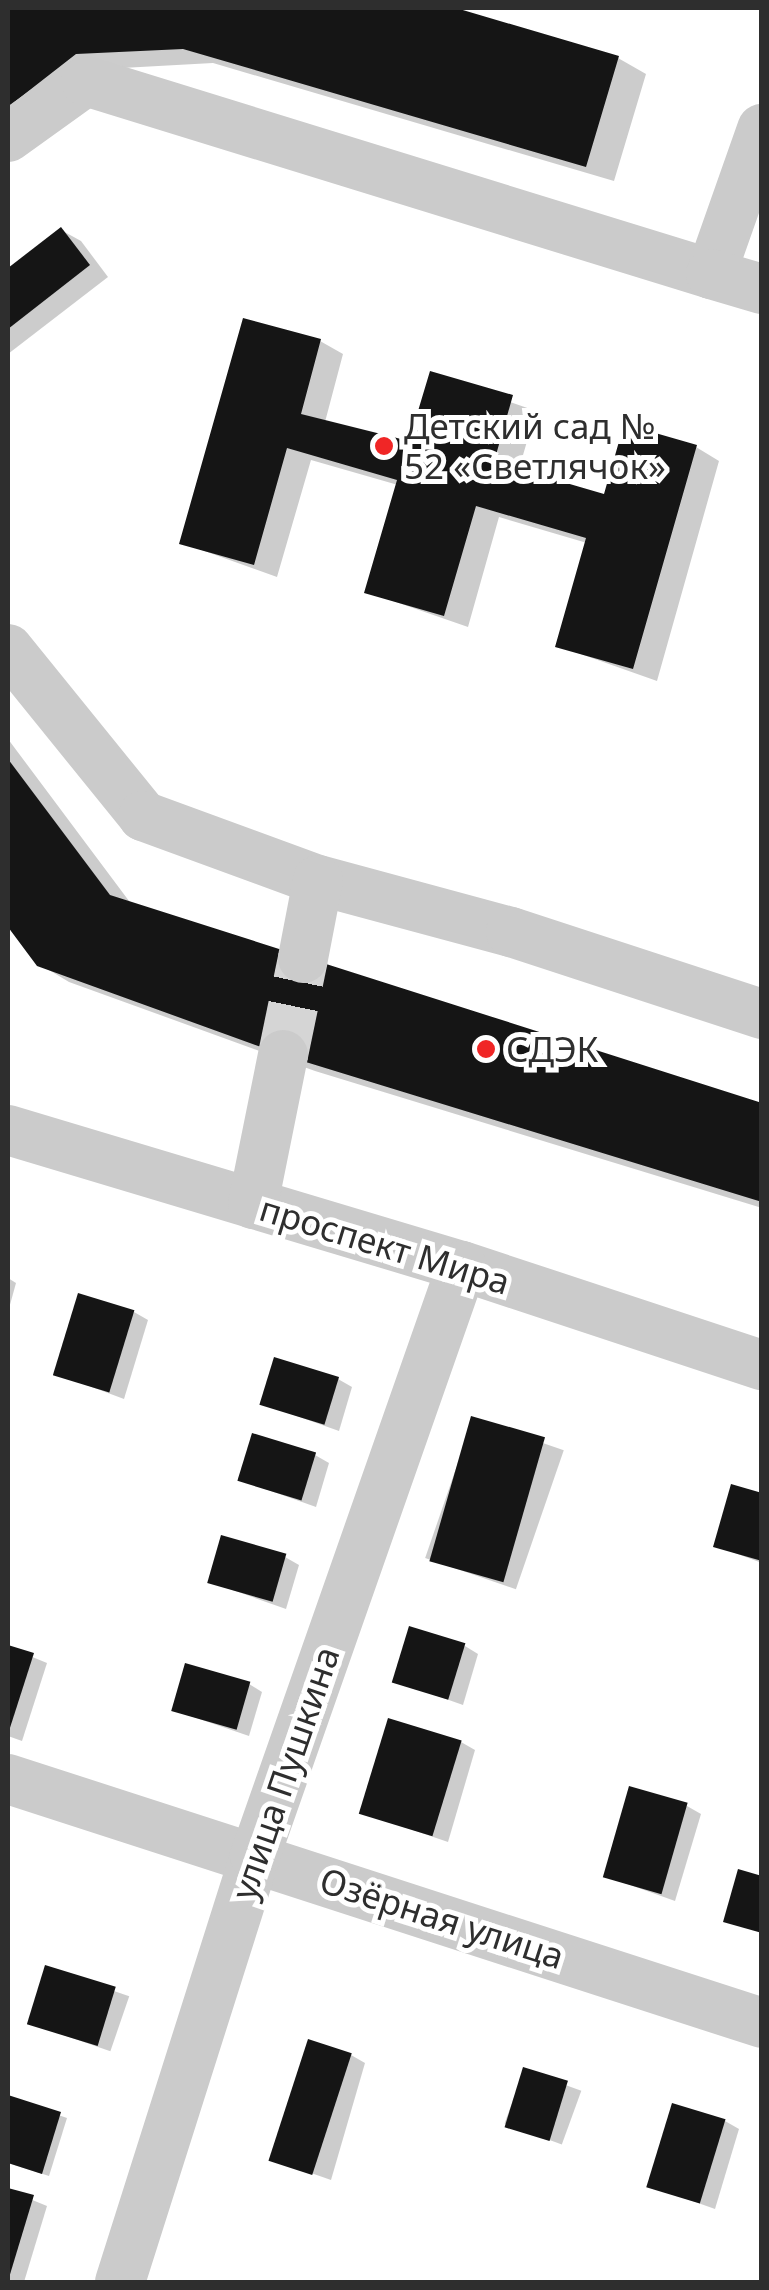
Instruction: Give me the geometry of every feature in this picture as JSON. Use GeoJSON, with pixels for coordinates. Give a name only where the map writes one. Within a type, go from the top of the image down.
{"type":"FeatureCollection","features":[{"type":"Feature","properties":{"kind":"street"},"geometry":{"type":"LineString","coordinates":[[8,138],[86,82],[762,290]]}},
{"type":"Feature","properties":{"kind":"street"},"geometry":{"type":"LineString","coordinates":[[711,274],[762,129]]}},
{"type":"Feature","properties":{"kind":"street"},"geometry":{"type":"LineString","coordinates":[[8,649],[142,816],[318,880],[511,932],[762,1014]]}},
{"type":"Feature","properties":{"kind":"street"},"geometry":{"type":"LineString","coordinates":[[303,958],[318,880]]}},
{"type":"Feature","properties":{"kind":"street"},"geometry":{"type":"LineString","coordinates":[[252,1204],[283,1055]]}},
{"type":"Feature","properties":{"kind":"street","name":"проспект Мира"},"geometry":{"type":"LineString","coordinates":[[8,1130],[462,1266],[762,1365]]}},
{"type":"Feature","properties":{"kind":"street","name":"улица Пушкина"},"geometry":{"type":"LineString","coordinates":[[120,2282],[255,1856],[462,1266]]}},
{"type":"Feature","properties":{"kind":"street","name":"Озёрная улица"},"geometry":{"type":"LineString","coordinates":[[8,1778],[762,2024]]}},
{"type":"Feature","properties":{"kind":"building"},"geometry":{"type":"Polygon","coordinates":[[[8,8],[456,8],[619,56],[586,167],[183,49],[76,54],[8,107],[8,8]]]}},
{"type":"Feature","properties":{"kind":"building"},"geometry":{"type":"Polygon","coordinates":[[[61,227],[90,265],[8,329],[8,268],[61,227]]]}},
{"type":"Feature","properties":{"kind":"building"},"geometry":{"type":"Polygon","coordinates":[[[243,318],[321,339],[301,414],[409,441],[430,371],[513,395],[494,462],[604,494],[624,424],[697,445],[633,669],[555,647],[586,538],[476,506],[444,616],[364,593],[397,480],[287,448],[254,565],[179,544],[243,318]]]}},
{"type":"Feature","properties":{"kind":"building"},"geometry":{"type":"Polygon","coordinates":[[[8,759],[110,895],[762,1103],[762,1202],[283,1055],[37,966],[8,927],[8,759]]]}},
{"type":"Feature","properties":{"kind":"building"},"geometry":{"type":"Polygon","coordinates":[[[78,1293],[134,1310],[109,1392],[53,1375],[78,1293]]]}},
{"type":"Feature","properties":{"kind":"building"},"geometry":{"type":"Polygon","coordinates":[[[274,1357],[339,1377],[324,1425],[259,1405],[274,1357]]]}},
{"type":"Feature","properties":{"kind":"building"},"geometry":{"type":"Polygon","coordinates":[[[471,1416],[545,1437],[503,1582],[429,1561],[471,1416]]]}},
{"type":"Feature","properties":{"kind":"building"},"geometry":{"type":"Polygon","coordinates":[[[252,1433],[316,1453],[301,1500],[237,1481],[252,1433]]]}},
{"type":"Feature","properties":{"kind":"building"},"geometry":{"type":"Polygon","coordinates":[[[731,1484],[762,1493],[762,1561],[713,1547],[731,1484]]]}},
{"type":"Feature","properties":{"kind":"building"},"geometry":{"type":"Polygon","coordinates":[[[221,1535],[286,1554],[273,1602],[207,1583],[221,1535]]]}},
{"type":"Feature","properties":{"kind":"building"},"geometry":{"type":"Polygon","coordinates":[[[409,1626],[465,1643],[448,1700],[392,1682],[409,1626]]]}},
{"type":"Feature","properties":{"kind":"building"},"geometry":{"type":"Polygon","coordinates":[[[8,1645],[34,1653],[8,1734],[8,1645]]]}},
{"type":"Feature","properties":{"kind":"building"},"geometry":{"type":"Polygon","coordinates":[[[185,1663],[250,1682],[237,1730],[171,1711],[185,1663]]]}},
{"type":"Feature","properties":{"kind":"building"},"geometry":{"type":"Polygon","coordinates":[[[388,1718],[462,1741],[432,1836],[359,1814],[388,1718]]]}},
{"type":"Feature","properties":{"kind":"building"},"geometry":{"type":"Polygon","coordinates":[[[629,1786],[688,1803],[661,1894],[603,1877],[629,1786]]]}},
{"type":"Feature","properties":{"kind":"building"},"geometry":{"type":"Polygon","coordinates":[[[738,1869],[762,1876],[762,1933],[723,1922],[738,1869]]]}},
{"type":"Feature","properties":{"kind":"building"},"geometry":{"type":"Polygon","coordinates":[[[45,1965],[116,1987],[98,2046],[27,2024],[45,1965]]]}},
{"type":"Feature","properties":{"kind":"building"},"geometry":{"type":"Polygon","coordinates":[[[308,2039],[352,2053],[312,2175],[268,2161],[308,2039]]]}},
{"type":"Feature","properties":{"kind":"building"},"geometry":{"type":"Polygon","coordinates":[[[523,2067],[568,2081],[550,2141],[505,2127],[523,2067]]]}},
{"type":"Feature","properties":{"kind":"building"},"geometry":{"type":"Polygon","coordinates":[[[8,2095],[61,2112],[42,2174],[8,2163],[8,2095]]]}},
{"type":"Feature","properties":{"kind":"building"},"geometry":{"type":"Polygon","coordinates":[[[672,2103],[726,2119],[700,2204],[646,2187],[672,2103]]]}},
{"type":"Feature","properties":{"kind":"building"},"geometry":{"type":"Polygon","coordinates":[[[8,2188],[34,2195],[8,2281],[8,2188]]]}},
{"type":"Feature","properties":{"kind":"tunnel"},"geometry":{"type":"LineString","coordinates":[[283,1055],[303,958]]}},
{"type":"Feature","properties":{"kind":"place","name":"Детский сад № 52 «Светлячок»"},"geometry":{"type":"Point","coordinates":[384,446]}},
{"type":"Feature","properties":{"kind":"place","name":"СДЭК"},"geometry":{"type":"Point","coordinates":[486,1049]}}]}
